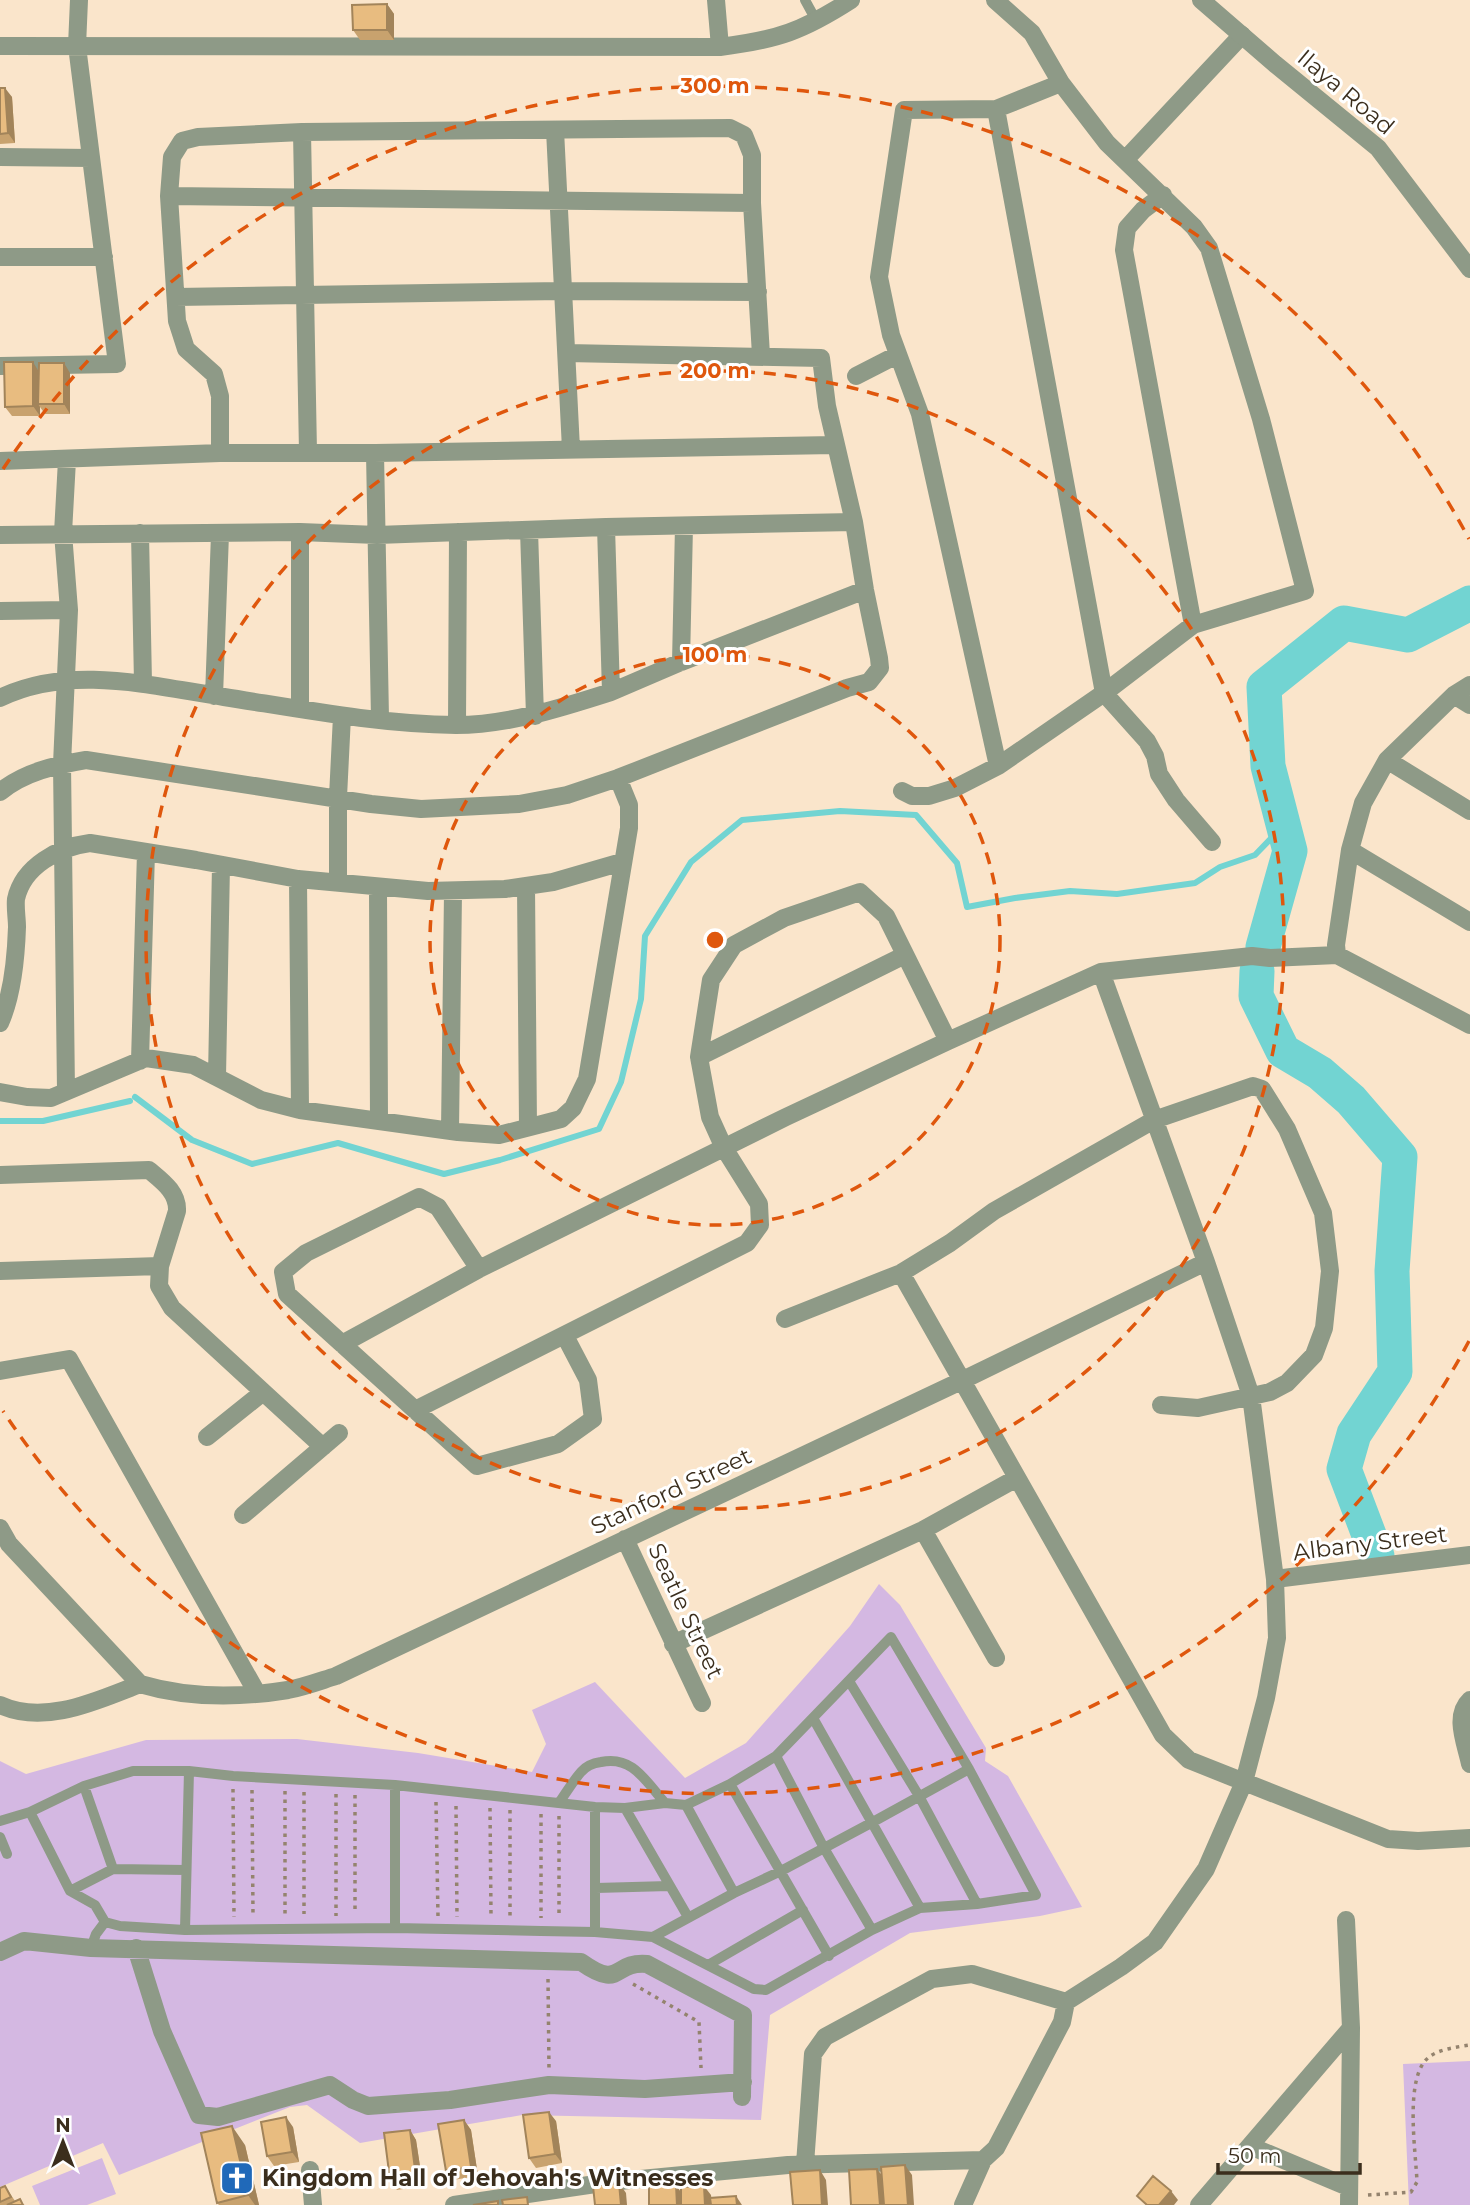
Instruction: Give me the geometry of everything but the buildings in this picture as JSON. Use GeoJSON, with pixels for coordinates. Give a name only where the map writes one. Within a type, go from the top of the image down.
{"type":"FeatureCollection","features":[{"type":"Feature","properties":{"kind":"street"},"geometry":{"type":"LineString","coordinates":[[0,366],[117,364],[77,46],[79,0]]}},
{"type":"Feature","properties":{"kind":"street"},"geometry":{"type":"LineString","coordinates":[[716,0],[720,47]]}},
{"type":"Feature","properties":{"kind":"street"},"geometry":{"type":"LineString","coordinates":[[0,46],[720,47],[761,42],[817,22],[851,0]]}},
{"type":"Feature","properties":{"kind":"street"},"geometry":{"type":"LineString","coordinates":[[902,791],[912,796],[942,793],[998,766],[1104,693],[1193,625],[1305,591],[1261,419],[1209,248],[1194,227],[1163,195],[1107,143],[1061,83],[1032,33],[995,0]]}},
{"type":"Feature","properties":{"kind":"street","name":"Ilaya Road"},"geometry":{"type":"LineString","coordinates":[[1201,0],[1378,148],[1470,269]]}},
{"type":"Feature","properties":{"kind":"street"},"geometry":{"type":"LineString","coordinates":[[1125,160],[1242,35]]}},
{"type":"Feature","properties":{"kind":"street"},"geometry":{"type":"LineString","coordinates":[[998,766],[920,414],[897,355],[879,277],[902,113],[909,108],[996,108],[1061,83]]}},
{"type":"Feature","properties":{"kind":"street"},"geometry":{"type":"LineString","coordinates":[[996,108],[1104,693],[1147,741],[1155,756],[1159,774],[1176,800],[1212,842]]}},
{"type":"Feature","properties":{"kind":"street"},"geometry":{"type":"LineString","coordinates":[[220,453],[220,396],[214,374],[186,349],[177,321],[169,196],[172,157],[182,141],[198,136],[302,132],[730,128],[744,135],[752,155],[752,203],[761,355]]}},
{"type":"Feature","properties":{"kind":"street"},"geometry":{"type":"LineString","coordinates":[[555,130],[571,449]]}},
{"type":"Feature","properties":{"kind":"street"},"geometry":{"type":"LineString","coordinates":[[302,132],[308,452]]}},
{"type":"Feature","properties":{"kind":"street"},"geometry":{"type":"LineString","coordinates":[[0,157],[91,158]]}},
{"type":"Feature","properties":{"kind":"street"},"geometry":{"type":"LineString","coordinates":[[1163,195],[1143,210],[1127,228],[1124,250],[1193,625]]}},
{"type":"Feature","properties":{"kind":"street"},"geometry":{"type":"LineString","coordinates":[[169,196],[752,203]]}},
{"type":"Feature","properties":{"kind":"street"},"geometry":{"type":"LineString","coordinates":[[0,257],[104,257]]}},
{"type":"Feature","properties":{"kind":"street"},"geometry":{"type":"LineString","coordinates":[[176,297],[564,291],[758,292]]}},
{"type":"Feature","properties":{"kind":"street"},"geometry":{"type":"LineString","coordinates":[[0,792],[32,773],[86,760],[421,810],[519,804],[566,795],[618,778],[869,682],[880,668],[854,522],[827,406],[821,358],[566,353]]}},
{"type":"Feature","properties":{"kind":"street"},"geometry":{"type":"LineString","coordinates":[[856,376],[897,355]]}},
{"type":"Feature","properties":{"kind":"street"},"geometry":{"type":"LineString","coordinates":[[0,461],[220,453],[835,445]]}},
{"type":"Feature","properties":{"kind":"street"},"geometry":{"type":"LineString","coordinates":[[375,453],[380,718]]}},
{"type":"Feature","properties":{"kind":"street"},"geometry":{"type":"LineString","coordinates":[[66,1091],[62,764],[69,610],[63,534],[67,460]]}},
{"type":"Feature","properties":{"kind":"street"},"geometry":{"type":"LineString","coordinates":[[0,535],[300,532],[377,535],[854,522]]}},
{"type":"Feature","properties":{"kind":"street"},"geometry":{"type":"LineString","coordinates":[[681,662],[684,526]]}},
{"type":"Feature","properties":{"kind":"street"},"geometry":{"type":"LineString","coordinates":[[607,527],[611,692]]}},
{"type":"Feature","properties":{"kind":"street"},"geometry":{"type":"LineString","coordinates":[[529,530],[535,716]]}},
{"type":"Feature","properties":{"kind":"street"},"geometry":{"type":"LineString","coordinates":[[300,532],[300,709]]}},
{"type":"Feature","properties":{"kind":"street"},"geometry":{"type":"LineString","coordinates":[[457,532],[457,725]]}},
{"type":"Feature","properties":{"kind":"street"},"geometry":{"type":"LineString","coordinates":[[140,534],[143,682]]}},
{"type":"Feature","properties":{"kind":"street"},"geometry":{"type":"LineString","coordinates":[[214,696],[220,534]]}},
{"type":"Feature","properties":{"kind":"street"},"geometry":{"type":"LineString","coordinates":[[5,693],[66,680],[143,682],[342,716],[457,725],[535,716],[611,692],[864,590]]}},
{"type":"Feature","properties":{"kind":"street"},"geometry":{"type":"LineString","coordinates":[[0,611],[69,610]]}},
{"type":"Feature","properties":{"kind":"street"},"geometry":{"type":"LineString","coordinates":[[1337,955],[1336,945],[1350,850],[1363,803],[1387,760],[1454,695],[1470,685]]}},
{"type":"Feature","properties":{"kind":"street"},"geometry":{"type":"LineString","coordinates":[[1454,695],[1470,705]]}},
{"type":"Feature","properties":{"kind":"street"},"geometry":{"type":"LineString","coordinates":[[338,883],[342,716]]}},
{"type":"Feature","properties":{"kind":"street"},"geometry":{"type":"LineString","coordinates":[[1387,760],[1470,811]]}},
{"type":"Feature","properties":{"kind":"street"},"geometry":{"type":"LineString","coordinates":[[0,1092],[51,1098],[146,1058],[193,1065],[261,1100],[300,1110],[450,1131],[499,1135],[561,1119],[573,1108],[587,1079],[629,828],[629,805],[618,778]]}},
{"type":"Feature","properties":{"kind":"street"},"geometry":{"type":"LineString","coordinates":[[0,1023],[16,953],[16,899],[27,877],[43,861],[62,849],[90,843],[298,879],[378,888],[453,892],[526,886],[579,876],[622,862]]}},
{"type":"Feature","properties":{"kind":"street"},"geometry":{"type":"LineString","coordinates":[[1350,850],[1470,922]]}},
{"type":"Feature","properties":{"kind":"street"},"geometry":{"type":"LineString","coordinates":[[140,1061],[146,852]]}},
{"type":"Feature","properties":{"kind":"street"},"geometry":{"type":"LineString","coordinates":[[217,1077],[221,865]]}},
{"type":"Feature","properties":{"kind":"street"},"geometry":{"type":"LineString","coordinates":[[298,879],[300,1110]]}},
{"type":"Feature","properties":{"kind":"street"},"geometry":{"type":"LineString","coordinates":[[526,886],[528,1127]]}},
{"type":"Feature","properties":{"kind":"street"},"geometry":{"type":"LineString","coordinates":[[378,888],[379,1119]]}},
{"type":"Feature","properties":{"kind":"street"},"geometry":{"type":"LineString","coordinates":[[450,1131],[453,892]]}},
{"type":"Feature","properties":{"kind":"street"},"geometry":{"type":"LineString","coordinates":[[415,1410],[747,1243],[760,1225],[759,1204],[724,1148],[710,1117],[699,1057],[711,980],[734,945],[784,918],[860,892],[886,916],[948,1041]]}},
{"type":"Feature","properties":{"kind":"street"},"geometry":{"type":"LineString","coordinates":[[699,1057],[905,955]]}},
{"type":"Feature","properties":{"kind":"street"},"geometry":{"type":"LineString","coordinates":[[342,1344],[479,1269],[724,1148],[948,1041],[1101,972],[1252,956],[1270,958],[1337,955],[1470,1025]]}},
{"type":"Feature","properties":{"kind":"street"},"geometry":{"type":"LineString","coordinates":[[962,2205],[983,2160],[996,2148],[1062,2022],[1066,2001],[1155,1942],[1206,1869],[1244,1782],[1266,1698],[1277,1638],[1275,1579],[1251,1396],[1206,1262],[1101,972]]}},
{"type":"Feature","properties":{"kind":"street"},"geometry":{"type":"LineString","coordinates":[[785,1319],[901,1273],[950,1243],[994,1210],[1154,1120],[1253,1086],[1262,1089],[1287,1129],[1323,1213],[1331,1271],[1324,1328],[1314,1355],[1287,1383],[1270,1392],[1198,1408],[1161,1405]]}},
{"type":"Feature","properties":{"kind":"street"},"geometry":{"type":"LineString","coordinates":[[0,1175],[149,1170],[170,1187],[178,1205],[160,1266],[159,1286],[172,1308],[323,1447]]}},
{"type":"Feature","properties":{"kind":"street"},"geometry":{"type":"LineString","coordinates":[[479,1269],[439,1207],[419,1197],[306,1253],[283,1272],[287,1294],[477,1466],[558,1444],[593,1419],[588,1380],[565,1336]]}},
{"type":"Feature","properties":{"kind":"street","name":"Stanford Street"},"geometry":{"type":"LineString","coordinates":[[140,1684],[163,1691],[224,1695],[288,1690],[336,1676],[961,1381],[1206,1262]]}},
{"type":"Feature","properties":{"kind":"street"},"geometry":{"type":"LineString","coordinates":[[0,1271],[160,1266]]}},
{"type":"Feature","properties":{"kind":"street"},"geometry":{"type":"LineString","coordinates":[[901,1273],[1163,1735],[1189,1760],[1388,1839],[1418,1841],[1470,1838]]}},
{"type":"Feature","properties":{"kind":"street"},"geometry":{"type":"LineString","coordinates":[[0,1371],[69,1359],[257,1692]]}},
{"type":"Feature","properties":{"kind":"street"},"geometry":{"type":"LineString","coordinates":[[207,1437],[262,1393]]}},
{"type":"Feature","properties":{"kind":"street"},"geometry":{"type":"LineString","coordinates":[[243,1515],[339,1433]]}},
{"type":"Feature","properties":{"kind":"street"},"geometry":{"type":"LineString","coordinates":[[673,1644],[923,1530],[1017,1478]]}},
{"type":"Feature","properties":{"kind":"street"},"geometry":{"type":"LineString","coordinates":[[0,1528],[9,1544],[140,1684],[81,1706],[52,1712],[25,1712],[0,1705]]}},
{"type":"Feature","properties":{"kind":"street"},"geometry":{"type":"LineString","coordinates":[[923,1530],[996,1658]]}},
{"type":"Feature","properties":{"kind":"street","name":"Seatle Street"},"geometry":{"type":"LineString","coordinates":[[625,1539],[702,1703]]}},
{"type":"Feature","properties":{"kind":"street","name":"Albany Street"},"geometry":{"type":"LineString","coordinates":[[1275,1579],[1470,1555]]}},
{"type":"Feature","properties":{"kind":"street"},"geometry":{"type":"LineString","coordinates":[[1467,1703],[1461,1717],[1470,1764]]}},
{"type":"Feature","properties":{"kind":"street"},"geometry":{"type":"LineString","coordinates":[[1250,2146],[1348,2196],[1351,2028],[1346,1920]]}},
{"type":"Feature","properties":{"kind":"street"},"geometry":{"type":"LineString","coordinates":[[0,1952],[24,1941],[91,1948],[136,1948],[581,1962],[604,1975],[616,1974],[634,1963],[655,1967],[743,2015],[742,2090],[702,2085],[645,2089],[549,2085],[450,2101],[368,2106],[353,2101],[330,2085],[218,2118],[199,2115],[162,2031],[136,1948]]}},
{"type":"Feature","properties":{"kind":"street"},"geometry":{"type":"LineString","coordinates":[[805,2164],[813,2054],[825,2038],[932,1979],[972,1973],[1066,2001]]}},
{"type":"Feature","properties":{"kind":"street"},"geometry":{"type":"LineString","coordinates":[[1199,2205],[1351,2028]]}},
{"type":"Feature","properties":{"kind":"street"},"geometry":{"type":"LineString","coordinates":[[454,2205],[609,2182],[805,2164],[983,2160]]}},
{"type":"Feature","properties":{"kind":"street"},"geometry":{"type":"LineString","coordinates":[[310,2170],[313,2205]]}},
{"type":"Feature","properties":{"kind":"lane"},"geometry":{"type":"LineString","coordinates":[[806,0],[817,22]]}},
{"type":"Feature","properties":{"kind":"lane"},"geometry":{"type":"LineString","coordinates":[[3,1817],[30,1812],[84,1786],[132,1771],[189,1771],[395,1785],[595,1807],[625,1808],[665,1803],[686,1805],[730,1784],[776,1756],[891,1637],[969,1769],[1036,1895],[977,1904],[920,1908],[872,1930],[766,1990],[754,1989],[653,1937],[559,1931],[395,1928],[185,1930],[120,1926],[105,1922],[95,1905],[70,1891],[30,1812]]}},
{"type":"Feature","properties":{"kind":"lane"},"geometry":{"type":"LineString","coordinates":[[849,1681],[919,1796],[977,1904]]}},
{"type":"Feature","properties":{"kind":"lane"},"geometry":{"type":"LineString","coordinates":[[813,1718],[920,1908]]}},
{"type":"Feature","properties":{"kind":"lane"},"geometry":{"type":"LineString","coordinates":[[776,1756],[824,1848],[872,1930]]}},
{"type":"Feature","properties":{"kind":"lane"},"geometry":{"type":"LineString","coordinates":[[559,1803],[582,1771],[593,1763],[621,1760],[631,1765],[665,1803]]}},
{"type":"Feature","properties":{"kind":"lane"},"geometry":{"type":"LineString","coordinates":[[653,1937],[969,1769]]}},
{"type":"Feature","properties":{"kind":"lane"},"geometry":{"type":"LineString","coordinates":[[185,1930],[189,1771]]}},
{"type":"Feature","properties":{"kind":"lane"},"geometry":{"type":"LineString","coordinates":[[730,1784],[829,1956]]}},
{"type":"Feature","properties":{"kind":"lane"},"geometry":{"type":"LineString","coordinates":[[395,1785],[395,1928]]}},
{"type":"Feature","properties":{"kind":"lane"},"geometry":{"type":"LineString","coordinates":[[84,1786],[113,1869]]}},
{"type":"Feature","properties":{"kind":"lane"},"geometry":{"type":"LineString","coordinates":[[686,1805],[734,1893]]}},
{"type":"Feature","properties":{"kind":"lane"},"geometry":{"type":"LineString","coordinates":[[595,1807],[595,1932]]}},
{"type":"Feature","properties":{"kind":"lane"},"geometry":{"type":"LineString","coordinates":[[625,1808],[688,1917]]}},
{"type":"Feature","properties":{"kind":"lane"},"geometry":{"type":"LineString","coordinates":[[0,1837],[7,1854]]}},
{"type":"Feature","properties":{"kind":"lane"},"geometry":{"type":"LineString","coordinates":[[70,1891],[113,1869],[186,1870]]}},
{"type":"Feature","properties":{"kind":"lane"},"geometry":{"type":"LineString","coordinates":[[596,1888],[669,1886]]}},
{"type":"Feature","properties":{"kind":"lane"},"geometry":{"type":"LineString","coordinates":[[708,1965],[803,1910]]}},
{"type":"Feature","properties":{"kind":"lane"},"geometry":{"type":"LineString","coordinates":[[91,1948],[96,1934],[105,1922]]}},
{"type":"Feature","properties":{"kind":"path"},"geometry":{"type":"LineString","coordinates":[[233,1776],[234,1929]]}},
{"type":"Feature","properties":{"kind":"path"},"geometry":{"type":"LineString","coordinates":[[252,1777],[253,1929]]}},
{"type":"Feature","properties":{"kind":"path"},"geometry":{"type":"LineString","coordinates":[[285,1779],[285,1929]]}},
{"type":"Feature","properties":{"kind":"path"},"geometry":{"type":"LineString","coordinates":[[304,1780],[304,1929]]}},
{"type":"Feature","properties":{"kind":"path"},"geometry":{"type":"LineString","coordinates":[[336,1782],[336,1929]]}},
{"type":"Feature","properties":{"kind":"path"},"geometry":{"type":"LineString","coordinates":[[355,1783],[355,1929]]}},
{"type":"Feature","properties":{"kind":"path"},"geometry":{"type":"LineString","coordinates":[[436,1790],[438,1929]]}},
{"type":"Feature","properties":{"kind":"path"},"geometry":{"type":"LineString","coordinates":[[455,1792],[457,1929]]}},
{"type":"Feature","properties":{"kind":"path"},"geometry":{"type":"LineString","coordinates":[[490,1796],[491,1930]]}},
{"type":"Feature","properties":{"kind":"path"},"geometry":{"type":"LineString","coordinates":[[510,1798],[510,1930]]}},
{"type":"Feature","properties":{"kind":"path"},"geometry":{"type":"LineString","coordinates":[[541,1801],[541,1931]]}},
{"type":"Feature","properties":{"kind":"path"},"geometry":{"type":"LineString","coordinates":[[559,1803],[559,1931]]}},
{"type":"Feature","properties":{"kind":"path"},"geometry":{"type":"LineString","coordinates":[[548,1961],[549,2085]]}},
{"type":"Feature","properties":{"kind":"path"},"geometry":{"type":"LineString","coordinates":[[616,1974],[699,2022],[702,2085]]}},
{"type":"Feature","properties":{"kind":"path"},"geometry":{"type":"LineString","coordinates":[[1348,2196],[1411,2192],[1417,2182],[1413,2101],[1415,2079],[1427,2058],[1453,2047],[1470,2045]]}},
{"type":"Feature","properties":{"kind":"shaded area"},"geometry":{"type":"Polygon","coordinates":[[[879,1584],[900,1605],[986,1748],[985,1761],[1008,1776],[1082,1907],[1040,1916],[910,1933],[770,2015],[761,2120],[522,2115],[360,2143],[307,2105],[290,2107],[119,2175],[103,2143],[0,2187],[0,1761],[26,1774],[146,1740],[297,1739],[418,1753],[532,1772],[546,1744],[532,1710],[595,1682],[685,1778],[746,1743],[850,1626],[879,1584]]]}},
{"type":"Feature","properties":{"kind":"shaded area"},"geometry":{"type":"Polygon","coordinates":[[[1470,2061],[1470,2205],[1409,2205],[1403,2064],[1470,2061]]]}},
{"type":"Feature","properties":{"kind":"shaded area"},"geometry":{"type":"Polygon","coordinates":[[[102,2158],[116,2194],[87,2205],[40,2205],[32,2186],[102,2158]]]}},
{"type":"Feature","properties":{"kind":"waterway"},"geometry":{"type":"LineString","coordinates":[[1263,947],[1290,851],[1268,766],[1264,687],[1344,623],[1408,635],[1470,603]]}},
{"type":"Feature","properties":{"kind":"waterway"},"geometry":{"type":"LineString","coordinates":[[135,1097],[192,1140],[252,1164],[338,1143],[444,1174],[500,1160],[599,1129],[621,1082],[641,999],[645,936],[691,862],[742,820],[840,811],[916,815],[957,863],[967,907],[1070,891],[1117,894],[1195,883],[1220,867],[1255,855],[1282,827]]}},
{"type":"Feature","properties":{"kind":"waterway"},"geometry":{"type":"LineString","coordinates":[[1257,971],[1256,996],[1283,1051],[1320,1073],[1351,1100],[1400,1157],[1392,1271],[1395,1372],[1354,1434],[1344,1469],[1377,1556]]}},
{"type":"Feature","properties":{"kind":"waterway"},"geometry":{"type":"LineString","coordinates":[[0,1121],[43,1121],[130,1101]]}},
{"type":"Feature","properties":{"kind":"place","name":"Kingdom Hall of Jehovah's Witnesses"},"geometry":{"type":"Point","coordinates":[237,2178]}}]}
